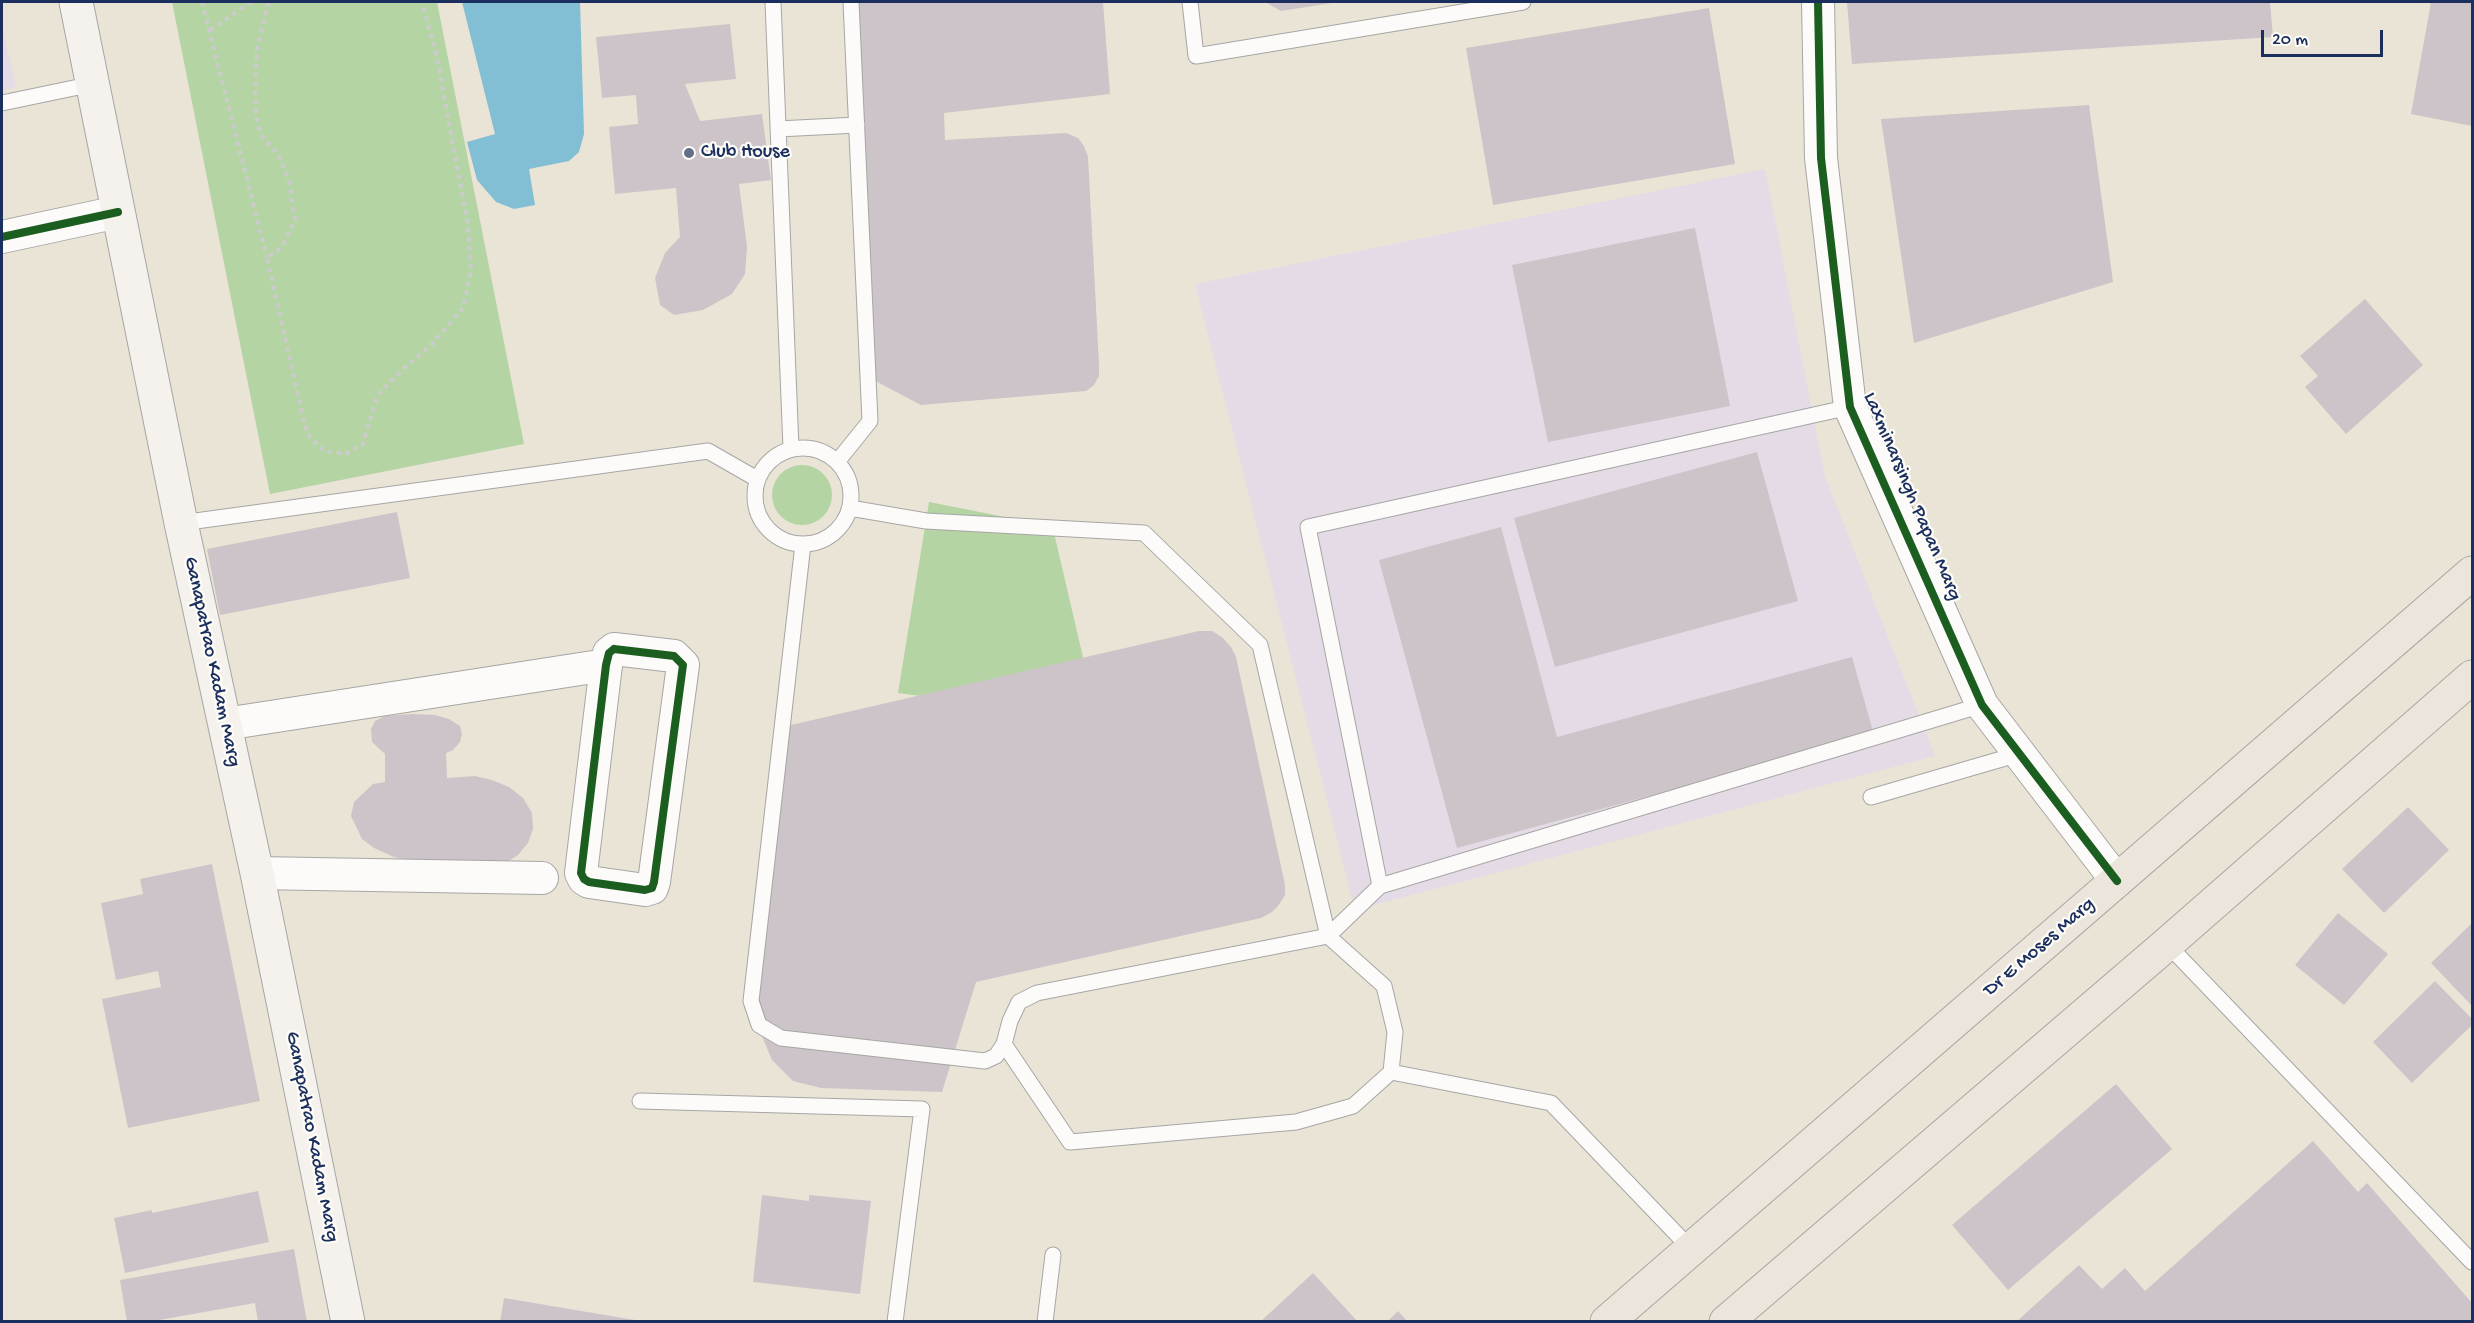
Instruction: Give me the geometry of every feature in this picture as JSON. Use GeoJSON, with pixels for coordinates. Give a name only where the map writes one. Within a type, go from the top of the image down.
{"type":"FeatureCollection","features":[{"type":"Feature","properties":{"kind":"main road","name":"Ganapatrao Kadam Marg"},"geometry":{"type":"LineString","coordinates":[[76,2],[181,523],[257,873],[348,1322]]}},
{"type":"Feature","properties":{"kind":"main road","name":"Dr E Moses Marg"},"geometry":{"type":"LineString","coordinates":[[1607,1322],[2117,881],[2470,581]]}},
{"type":"Feature","properties":{"kind":"main road"},"geometry":{"type":"LineString","coordinates":[[1726,1322],[2167,944],[2472,677]]}},
{"type":"Feature","properties":{"kind":"street","name":"Laxminarsingh Papan Marg"},"geometry":{"type":"LineString","coordinates":[[1818,2],[1821,158],[1850,407],[1982,705],[2117,881]]}},
{"type":"Feature","properties":{"kind":"street"},"geometry":{"type":"LineString","coordinates":[[2,237],[118,212]]}},
{"type":"Feature","properties":{"kind":"street"},"geometry":{"type":"LineString","coordinates":[[614,649],[674,656],[683,665],[654,882],[652,888],[645,890],[589,882],[581,873],[606,665],[609,653],[614,649]]}},
{"type":"Feature","properties":{"kind":"street"},"geometry":{"type":"LineString","coordinates":[[225,724],[606,665]]}},
{"type":"Feature","properties":{"kind":"street"},"geometry":{"type":"LineString","coordinates":[[257,873],[542,878]]}},
{"type":"Feature","properties":{"kind":"lane"},"geometry":{"type":"LineString","coordinates":[[773,2],[791,448]]}},
{"type":"Feature","properties":{"kind":"lane"},"geometry":{"type":"LineString","coordinates":[[837,462],[870,422],[851,2]]}},
{"type":"Feature","properties":{"kind":"lane"},"geometry":{"type":"LineString","coordinates":[[1190,2],[1196,56],[1523,2]]}},
{"type":"Feature","properties":{"kind":"lane"},"geometry":{"type":"LineString","coordinates":[[2,103],[93,84]]}},
{"type":"Feature","properties":{"kind":"lane"},"geometry":{"type":"LineString","coordinates":[[778,129],[857,124]]}},
{"type":"Feature","properties":{"kind":"lane"},"geometry":{"type":"LineString","coordinates":[[1380,886],[1308,527],[1850,407]]}},
{"type":"Feature","properties":{"kind":"lane"},"geometry":{"type":"LineString","coordinates":[[791,448],[808,448],[824,452],[837,462],[847,475],[851,491],[850,508],[843,524],[818,542],[803,544],[788,542],[775,535],[764,524],[756,510],[757,479],[765,466],[776,456],[791,448]]}},
{"type":"Feature","properties":{"kind":"lane"},"geometry":{"type":"LineString","coordinates":[[181,523],[708,451],[757,479]]}},
{"type":"Feature","properties":{"kind":"lane"},"geometry":{"type":"LineString","coordinates":[[850,508],[926,521],[1144,533],[1260,645],[1328,936],[1384,986],[1395,1032],[1391,1072],[1353,1106],[1296,1122],[1070,1142],[1004,1044]]}},
{"type":"Feature","properties":{"kind":"lane"},"geometry":{"type":"LineString","coordinates":[[803,544],[751,1001],[759,1025],[781,1038],[986,1061],[996,1056],[1004,1044],[1010,1021],[1019,1002],[1037,993],[1328,936],[1380,886],[1982,705]]}},
{"type":"Feature","properties":{"kind":"lane"},"geometry":{"type":"LineString","coordinates":[[1871,797],[2019,754]]}},
{"type":"Feature","properties":{"kind":"lane"},"geometry":{"type":"LineString","coordinates":[[2167,944],[2472,1262]]}},
{"type":"Feature","properties":{"kind":"lane"},"geometry":{"type":"LineString","coordinates":[[1391,1072],[1551,1103],[1691,1249]]}},
{"type":"Feature","properties":{"kind":"lane"},"geometry":{"type":"LineString","coordinates":[[640,1101],[922,1109],[896,1322]]}},
{"type":"Feature","properties":{"kind":"lane"},"geometry":{"type":"LineString","coordinates":[[1045,1322],[1053,1255]]}},
{"type":"Feature","properties":{"kind":"path"},"geometry":{"type":"LineString","coordinates":[[202,2],[267,258],[307,434],[324,451],[346,454],[363,444],[377,396],[403,369],[432,345],[463,308],[471,271],[468,225],[437,58],[422,2]]}},
{"type":"Feature","properties":{"kind":"path"},"geometry":{"type":"LineString","coordinates":[[210,30],[251,2]]}},
{"type":"Feature","properties":{"kind":"path"},"geometry":{"type":"LineString","coordinates":[[267,258],[282,247],[295,220],[289,180],[278,154],[261,135],[256,117],[257,50],[268,2]]}},
{"type":"Feature","properties":{"kind":"shaded area"},"geometry":{"type":"Polygon","coordinates":[[[2,27],[16,87],[2,91],[2,27]]]}},
{"type":"Feature","properties":{"kind":"shaded area"},"geometry":{"type":"Polygon","coordinates":[[[1765,169],[1825,477],[1935,756],[1355,910],[1195,284],[1765,169]]]}},
{"type":"Feature","properties":{"kind":"green space"},"geometry":{"type":"Polygon","coordinates":[[[172,2],[437,2],[524,444],[270,494],[172,2]]]}},
{"type":"Feature","properties":{"kind":"green space"},"geometry":{"type":"Polygon","coordinates":[[[802,465],[823,474],[832,495],[823,516],[802,525],[781,516],[772,495],[781,474],[802,465]]]}},
{"type":"Feature","properties":{"kind":"green space"},"geometry":{"type":"Polygon","coordinates":[[[929,502],[1005,517],[1054,533],[1086,670],[1020,709],[898,693],[929,502]]]}},
{"type":"Feature","properties":{"kind":"water"},"geometry":{"type":"Polygon","coordinates":[[[462,2],[580,2],[584,134],[579,152],[569,161],[529,169],[535,205],[514,209],[496,202],[477,180],[467,142],[495,134],[462,2]]]}},
{"type":"Feature","properties":{"kind":"building"},"geometry":{"type":"Polygon","coordinates":[[[848,2],[1103,2],[1110,94],[944,113],[945,140],[1066,133],[1078,138],[1084,146],[1088,157],[1099,364],[1099,376],[1094,385],[1086,391],[921,405],[866,376],[848,2]]]}},
{"type":"Feature","properties":{"kind":"building"},"geometry":{"type":"Polygon","coordinates":[[[1265,2],[1332,2],[1332,3],[1281,11],[1265,2]]]}},
{"type":"Feature","properties":{"kind":"building"},"geometry":{"type":"Polygon","coordinates":[[[1847,2],[2270,2],[2273,37],[1852,64],[1847,2]]]}},
{"type":"Feature","properties":{"kind":"building"},"geometry":{"type":"Polygon","coordinates":[[[2431,2],[2472,2],[2472,126],[2411,114],[2431,2]]]}},
{"type":"Feature","properties":{"kind":"building"},"geometry":{"type":"Polygon","coordinates":[[[1709,8],[1735,164],[1493,205],[1466,48],[1709,8]]]}},
{"type":"Feature","properties":{"kind":"building","name":"Club House"},"geometry":{"type":"Polygon","coordinates":[[[730,24],[736,79],[685,84],[700,121],[762,114],[771,180],[739,184],[747,247],[745,274],[732,294],[703,310],[674,315],[660,305],[655,278],[665,253],[680,237],[676,188],[615,194],[609,127],[638,124],[636,95],[602,98],[596,37],[730,24]]]}},
{"type":"Feature","properties":{"kind":"building"},"geometry":{"type":"Polygon","coordinates":[[[2089,105],[2113,282],[1914,343],[1881,119],[2089,105]]]}},
{"type":"Feature","properties":{"kind":"building"},"geometry":{"type":"Polygon","coordinates":[[[1695,228],[1730,406],[1548,442],[1512,265],[1695,228]]]}},
{"type":"Feature","properties":{"kind":"building"},"geometry":{"type":"Polygon","coordinates":[[[2365,299],[2423,365],[2346,434],[2305,387],[2318,376],[2300,356],[2365,299]]]}},
{"type":"Feature","properties":{"kind":"building"},"geometry":{"type":"Polygon","coordinates":[[[1757,452],[1798,601],[1555,667],[1514,518],[1757,452]]]}},
{"type":"Feature","properties":{"kind":"building"},"geometry":{"type":"Polygon","coordinates":[[[397,512],[410,578],[220,615],[207,549],[397,512]]]}},
{"type":"Feature","properties":{"kind":"building"},"geometry":{"type":"Polygon","coordinates":[[[1501,527],[1557,737],[1852,657],[1874,735],[1457,848],[1379,560],[1501,527]]]}},
{"type":"Feature","properties":{"kind":"building"},"geometry":{"type":"Polygon","coordinates":[[[1199,631],[1212,631],[1223,638],[1236,657],[1285,885],[1285,895],[1278,906],[1261,918],[976,982],[942,1092],[821,1088],[793,1081],[772,1060],[756,1022],[778,728],[1199,631]]]}},
{"type":"Feature","properties":{"kind":"building"},"geometry":{"type":"Polygon","coordinates":[[[435,715],[449,719],[460,726],[462,734],[460,742],[453,750],[446,753],[447,778],[475,776],[492,780],[509,787],[523,798],[532,813],[533,829],[528,843],[518,855],[507,862],[439,866],[394,857],[374,848],[362,839],[351,816],[354,802],[373,784],[385,782],[385,754],[372,742],[371,729],[375,721],[385,716],[435,715]]]}},
{"type":"Feature","properties":{"kind":"building"},"geometry":{"type":"Polygon","coordinates":[[[2408,807],[2449,850],[2384,913],[2342,869],[2408,807]]]}},
{"type":"Feature","properties":{"kind":"building"},"geometry":{"type":"Polygon","coordinates":[[[212,864],[260,1101],[128,1128],[102,999],[161,987],[158,971],[116,980],[101,903],[143,894],[140,879],[212,864]]]}},
{"type":"Feature","properties":{"kind":"building"},"geometry":{"type":"Polygon","coordinates":[[[2338,913],[2388,954],[2344,1005],[2295,965],[2338,913]]]}},
{"type":"Feature","properties":{"kind":"building"},"geometry":{"type":"Polygon","coordinates":[[[2472,923],[2472,1006],[2431,963],[2472,923]]]}},
{"type":"Feature","properties":{"kind":"building"},"geometry":{"type":"Polygon","coordinates":[[[2435,981],[2472,1019],[2472,1025],[2412,1083],[2373,1042],[2435,981]]]}},
{"type":"Feature","properties":{"kind":"building"},"geometry":{"type":"Polygon","coordinates":[[[2116,1084],[2172,1149],[2008,1290],[1952,1225],[2116,1084]]]}},
{"type":"Feature","properties":{"kind":"building"},"geometry":{"type":"Polygon","coordinates":[[[2313,1141],[2358,1192],[2367,1183],[2472,1303],[2472,1322],[2016,1322],[2079,1265],[2102,1289],[2125,1268],[2145,1291],[2313,1141]]]}},
{"type":"Feature","properties":{"kind":"building"},"geometry":{"type":"Polygon","coordinates":[[[258,1191],[269,1242],[125,1273],[114,1218],[152,1210],[152,1213],[258,1191]]]}},
{"type":"Feature","properties":{"kind":"building"},"geometry":{"type":"Polygon","coordinates":[[[762,1195],[809,1201],[809,1195],[871,1201],[860,1294],[753,1282],[762,1195]]]}},
{"type":"Feature","properties":{"kind":"building"},"geometry":{"type":"Polygon","coordinates":[[[294,1249],[307,1322],[258,1322],[255,1303],[148,1322],[127,1322],[120,1280],[294,1249]]]}},
{"type":"Feature","properties":{"kind":"building"},"geometry":{"type":"Polygon","coordinates":[[[1313,1273],[1358,1322],[1260,1322],[1313,1273]]]}},
{"type":"Feature","properties":{"kind":"building"},"geometry":{"type":"Polygon","coordinates":[[[504,1298],[635,1320],[635,1322],[500,1322],[504,1298]]]}},
{"type":"Feature","properties":{"kind":"building"},"geometry":{"type":"Polygon","coordinates":[[[1398,1311],[1408,1322],[1387,1322],[1398,1311]]]}},
{"type":"Feature","properties":{"kind":"cycle path"},"geometry":{"type":"LineString","coordinates":[[1818,2],[1821,158],[1850,407],[1982,705],[2117,881]]}},
{"type":"Feature","properties":{"kind":"cycle path"},"geometry":{"type":"LineString","coordinates":[[2,237],[118,212]]}},
{"type":"Feature","properties":{"kind":"cycle path"},"geometry":{"type":"LineString","coordinates":[[614,649],[674,656],[683,665],[654,882],[652,888],[645,890],[589,882],[581,873],[606,665],[609,653],[614,649]]}},
{"type":"Feature","properties":{"kind":"place","name":"Club House"},"geometry":{"type":"Point","coordinates":[689,153]}}]}
